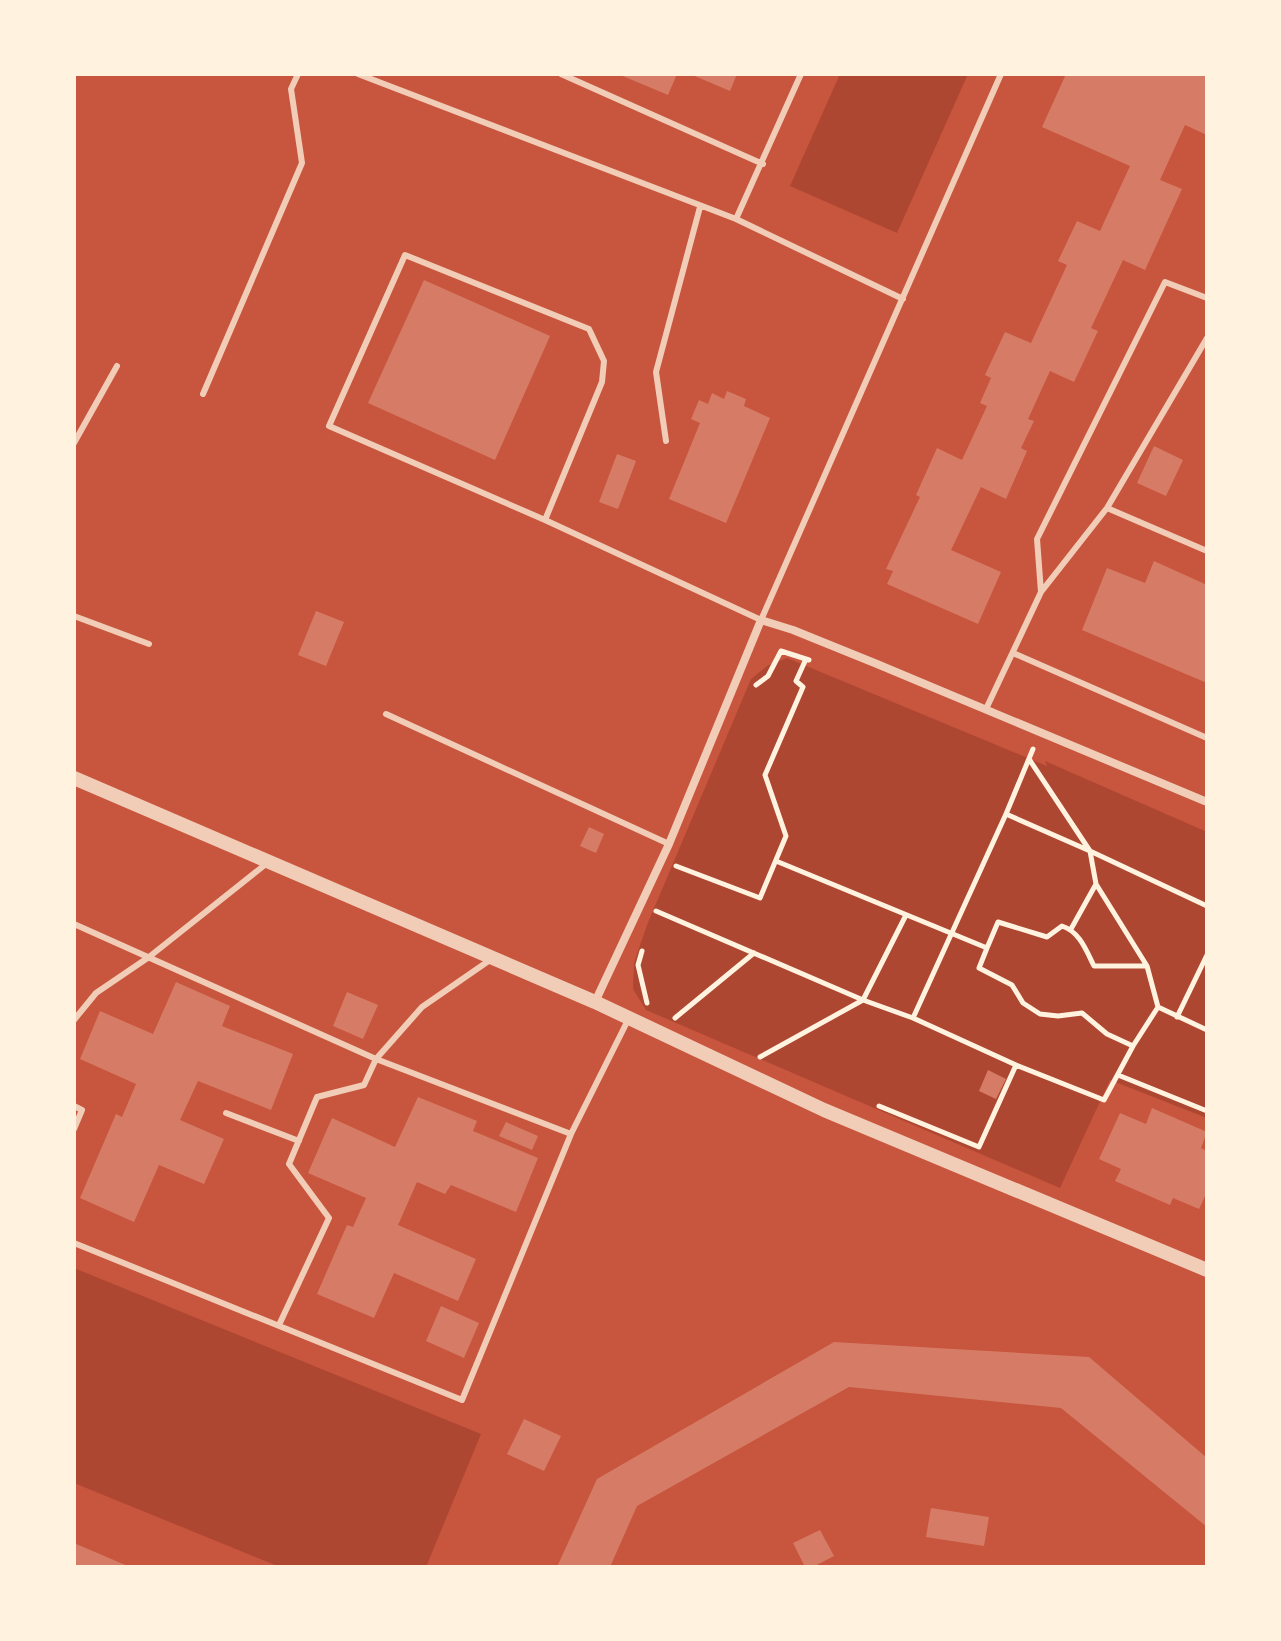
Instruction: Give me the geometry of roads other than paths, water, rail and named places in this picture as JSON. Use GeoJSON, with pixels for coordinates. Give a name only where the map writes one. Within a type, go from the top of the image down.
{"type":"FeatureCollection","features":[{"type":"Feature","properties":{"kind":"street"},"geometry":{"type":"LineString","coordinates":[[595,1002],[669,844],[761,620],[793,630],[1207,802]]}},
{"type":"Feature","properties":{"kind":"street"},"geometry":{"type":"LineString","coordinates":[[74,778],[595,1002],[824,1110],[1207,1270]]}},
{"type":"Feature","properties":{"kind":"lane"},"geometry":{"type":"LineString","coordinates":[[203,394],[302,163],[291,89],[298,74]]}},
{"type":"Feature","properties":{"kind":"lane"},"geometry":{"type":"LineString","coordinates":[[358,74],[736,219],[903,299]]}},
{"type":"Feature","properties":{"kind":"lane"},"geometry":{"type":"LineString","coordinates":[[561,74],[763,164]]}},
{"type":"Feature","properties":{"kind":"lane"},"geometry":{"type":"LineString","coordinates":[[736,219],[801,74]]}},
{"type":"Feature","properties":{"kind":"lane"},"geometry":{"type":"LineString","coordinates":[[545,520],[602,382],[604,361],[589,329],[405,255],[329,426],[545,520],[761,620],[1001,74]]}},
{"type":"Feature","properties":{"kind":"lane"},"geometry":{"type":"LineString","coordinates":[[666,441],[656,372],[700,207]]}},
{"type":"Feature","properties":{"kind":"lane"},"geometry":{"type":"LineString","coordinates":[[1041,592],[1037,539],[1165,282],[1207,298]]}},
{"type":"Feature","properties":{"kind":"lane"},"geometry":{"type":"LineString","coordinates":[[986,709],[1041,592],[1107,508],[1207,338]]}},
{"type":"Feature","properties":{"kind":"lane"},"geometry":{"type":"LineString","coordinates":[[74,443],[117,366]]}},
{"type":"Feature","properties":{"kind":"lane"},"geometry":{"type":"LineString","coordinates":[[1107,508],[1207,551]]}},
{"type":"Feature","properties":{"kind":"lane"},"geometry":{"type":"LineString","coordinates":[[74,616],[149,644]]}},
{"type":"Feature","properties":{"kind":"lane"},"geometry":{"type":"LineString","coordinates":[[1013,653],[1207,738]]}},
{"type":"Feature","properties":{"kind":"lane"},"geometry":{"type":"LineString","coordinates":[[386,714],[669,844]]}},
{"type":"Feature","properties":{"kind":"lane"},"geometry":{"type":"LineString","coordinates":[[74,1020],[96,993],[149,957],[268,862]]}},
{"type":"Feature","properties":{"kind":"lane"},"geometry":{"type":"LineString","coordinates":[[74,924],[376,1059],[571,1134]]}},
{"type":"Feature","properties":{"kind":"lane"},"geometry":{"type":"LineString","coordinates":[[279,1325],[329,1218],[289,1164],[317,1097],[364,1085],[376,1059],[422,1007],[493,957]]}},
{"type":"Feature","properties":{"kind":"lane"},"geometry":{"type":"LineString","coordinates":[[74,1243],[462,1400],[571,1134],[629,1018]]}},
{"type":"Feature","properties":{"kind":"lane"},"geometry":{"type":"LineString","coordinates":[[74,1106],[82,1110],[74,1129]]}},
{"type":"Feature","properties":{"kind":"lane"},"geometry":{"type":"LineString","coordinates":[[226,1113],[299,1141]]}}]}
